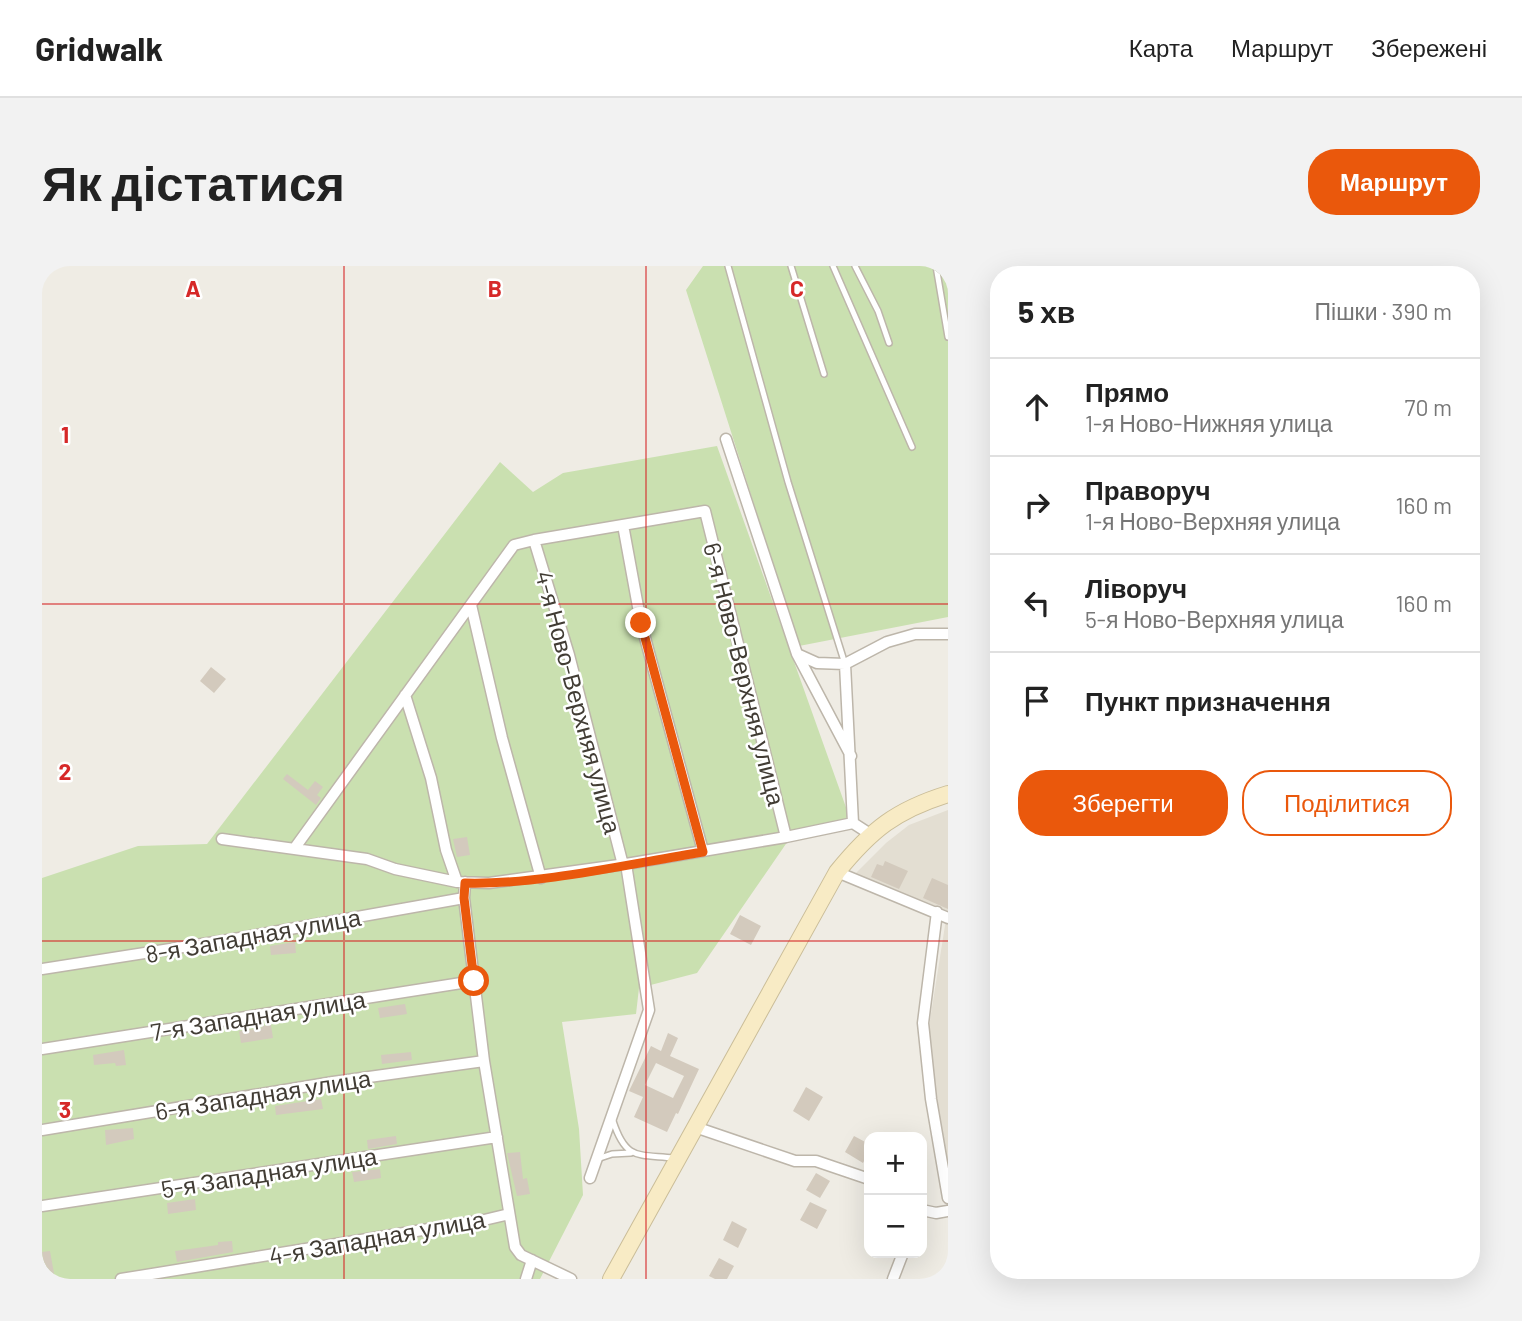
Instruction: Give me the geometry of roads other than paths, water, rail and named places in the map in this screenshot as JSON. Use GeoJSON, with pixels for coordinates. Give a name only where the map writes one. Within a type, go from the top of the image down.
{"type":"FeatureCollection","features":[{"type":"Feature","properties":{"kind":"main road"},"geometry":{"type":"LineString","coordinates":[[611,1279],[837,872],[870,834],[919,805],[948,794]]}},
{"type":"Feature","properties":{"kind":"street"},"geometry":{"type":"LineString","coordinates":[[726,439],[797,654],[851,756]]}},
{"type":"Feature","properties":{"kind":"street","name":"6-я Ново-Верхняя улица"},"geometry":{"type":"LineString","coordinates":[[623,525],[705,511],[786,837]]}},
{"type":"Feature","properties":{"kind":"street"},"geometry":{"type":"LineString","coordinates":[[294,849],[514,545],[623,525],[641,623],[703,852]]}},
{"type":"Feature","properties":{"kind":"street","name":"4-я Ново-Верхняя улица"},"geometry":{"type":"LineString","coordinates":[[534,540],[569,655],[625,864],[649,1010],[612,1118]]}},
{"type":"Feature","properties":{"kind":"street"},"geometry":{"type":"LineString","coordinates":[[471,606],[502,738],[541,878]]}},
{"type":"Feature","properties":{"kind":"street"},"geometry":{"type":"LineString","coordinates":[[797,654],[817,663],[845,664],[887,642],[915,634],[948,634]]}},
{"type":"Feature","properties":{"kind":"street"},"geometry":{"type":"LineString","coordinates":[[845,664],[853,823]]}},
{"type":"Feature","properties":{"kind":"street"},"geometry":{"type":"LineString","coordinates":[[405,695],[431,778],[446,850],[461,882],[484,1060],[515,1247],[521,1255],[571,1279]]}},
{"type":"Feature","properties":{"kind":"street"},"geometry":{"type":"LineString","coordinates":[[222,839],[367,859],[395,869],[461,882],[489,883],[541,878],[703,852],[853,823],[870,834]]}},
{"type":"Feature","properties":{"kind":"street"},"geometry":{"type":"LineString","coordinates":[[837,872],[948,918]]}},
{"type":"Feature","properties":{"kind":"street","name":"8-я Западная улица"},"geometry":{"type":"LineString","coordinates":[[42,969],[234,939],[464,898]]}},
{"type":"Feature","properties":{"kind":"street"},"geometry":{"type":"LineString","coordinates":[[937,912],[923,1023],[931,1099],[948,1198]]}},
{"type":"Feature","properties":{"kind":"street","name":"7-я Западная улица"},"geometry":{"type":"LineString","coordinates":[[42,1049],[474,981]]}},
{"type":"Feature","properties":{"kind":"street","name":"6-я Западная улица"},"geometry":{"type":"LineString","coordinates":[[42,1130],[484,1060]]}},
{"type":"Feature","properties":{"kind":"street"},"geometry":{"type":"LineString","coordinates":[[590,1178],[612,1118]]}},
{"type":"Feature","properties":{"kind":"street"},"geometry":{"type":"LineString","coordinates":[[695,1127],[795,1161],[816,1161],[864,1177]]}},
{"type":"Feature","properties":{"kind":"street","name":"5-я Западная улица"},"geometry":{"type":"LineString","coordinates":[[42,1206],[497,1136]]}},
{"type":"Feature","properties":{"kind":"street"},"geometry":{"type":"LineString","coordinates":[[927,1211],[948,1211]]}},
{"type":"Feature","properties":{"kind":"street","name":"4-я Западная улица"},"geometry":{"type":"LineString","coordinates":[[121,1279],[509,1214]]}},
{"type":"Feature","properties":{"kind":"street"},"geometry":{"type":"LineString","coordinates":[[892,1279],[902,1258]]}},
{"type":"Feature","properties":{"kind":"street"},"geometry":{"type":"LineString","coordinates":[[526,1279],[533,1260]]}},
{"type":"Feature","properties":{"kind":"lane"},"geometry":{"type":"LineString","coordinates":[[728,266],[788,482],[845,664]]}},
{"type":"Feature","properties":{"kind":"lane"},"geometry":{"type":"LineString","coordinates":[[790,266],[824,374]]}},
{"type":"Feature","properties":{"kind":"lane"},"geometry":{"type":"LineString","coordinates":[[833,266],[912,447]]}},
{"type":"Feature","properties":{"kind":"lane"},"geometry":{"type":"LineString","coordinates":[[855,266],[890,343]]}},
{"type":"Feature","properties":{"kind":"lane"},"geometry":{"type":"LineString","coordinates":[[936,266],[948,337]]}},
{"type":"Feature","properties":{"kind":"lane"},"geometry":{"type":"LineString","coordinates":[[612,1118],[617,1134],[631,1153]]}},
{"type":"Feature","properties":{"kind":"lane"},"geometry":{"type":"LineString","coordinates":[[597,1158],[631,1153],[678,1158]]}}]}
